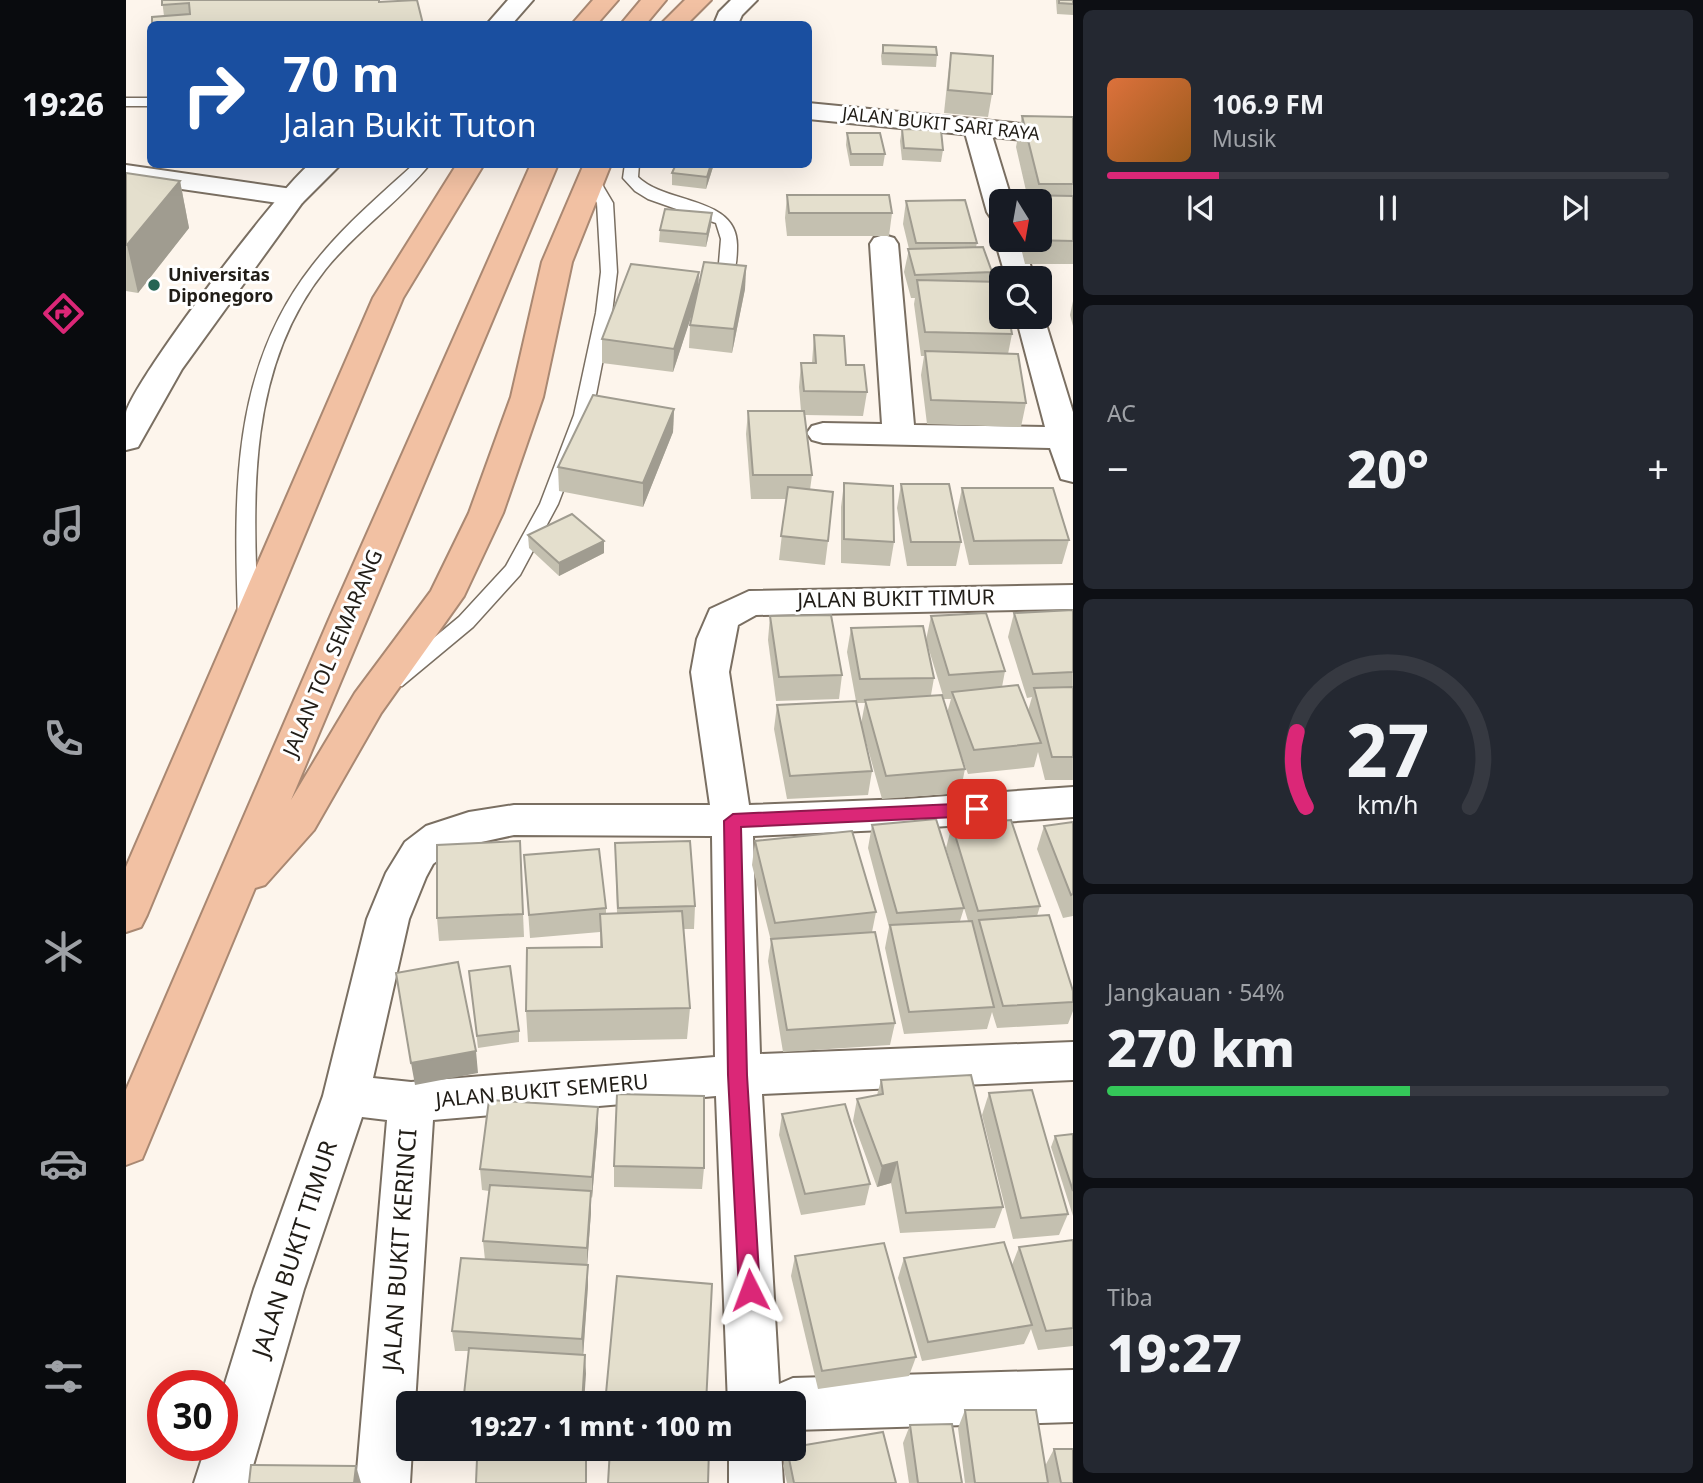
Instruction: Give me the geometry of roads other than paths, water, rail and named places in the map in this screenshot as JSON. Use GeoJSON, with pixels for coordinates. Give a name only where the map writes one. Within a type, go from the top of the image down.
{"type":"FeatureCollection","features":[{"type":"Feature","properties":{"kind":"highway"},"geometry":{"type":"LineString","coordinates":[[587,21],[606,0]]}},
{"type":"Feature","properties":{"kind":"highway"},"geometry":{"type":"LineString","coordinates":[[636,21],[654,0]]}},
{"type":"Feature","properties":{"kind":"highway"},"geometry":{"type":"LineString","coordinates":[[676,21],[699,0]]}},
{"type":"Feature","properties":{"kind":"highway"},"geometry":{"type":"LineString","coordinates":[[126,915],[388,299],[469,168]]}},
{"type":"Feature","properties":{"kind":"highway","name":"JALAN TOL SEMARANG"},"geometry":{"type":"LineString","coordinates":[[126,1144],[348,617],[543,168]]}},
{"type":"Feature","properties":{"kind":"highway"},"geometry":{"type":"LineString","coordinates":[[231,894],[300,819],[368,703],[446,596],[486,513],[527,397],[557,262],[595,172]]}},
{"type":"Feature","properties":{"kind":"street"},"geometry":{"type":"LineString","coordinates":[[502,21],[521,0]]}},
{"type":"Feature","properties":{"kind":"street"},"geometry":{"type":"LineString","coordinates":[[727,21],[731,12],[745,0]]}},
{"type":"Feature","properties":{"kind":"street","name":"JALAN BUKIT SARI RAYA"},"geometry":{"type":"LineString","coordinates":[[812,111],[1073,137]]}},
{"type":"Feature","properties":{"kind":"street"},"geometry":{"type":"LineString","coordinates":[[977,129],[994,189]]}},
{"type":"Feature","properties":{"kind":"street"},"geometry":{"type":"LineString","coordinates":[[126,440],[167,368],[292,197],[323,168]]}},
{"type":"Feature","properties":{"kind":"street"},"geometry":{"type":"LineString","coordinates":[[126,173],[292,197]]}},
{"type":"Feature","properties":{"kind":"street"},"geometry":{"type":"LineString","coordinates":[[884,244],[899,433]]}},
{"type":"Feature","properties":{"kind":"street"},"geometry":{"type":"LineString","coordinates":[[1034,329],[1073,471]]}},
{"type":"Feature","properties":{"kind":"street"},"geometry":{"type":"LineString","coordinates":[[823,433],[1065,438]]}},
{"type":"Feature","properties":{"kind":"street","name":"JALAN BUKIT TIMUR"},"geometry":{"type":"LineString","coordinates":[[733,821],[710,672],[715,639],[723,618],[749,603],[1073,597]]}},
{"type":"Feature","properties":{"kind":"street","name":"JALAN BUKIT TIMUR"},"geometry":{"type":"LineString","coordinates":[[221,1483],[279,1289],[346,1096],[388,919],[407,873],[419,853],[440,837],[514,820],[733,821],[905,814],[1073,802]]}},
{"type":"Feature","properties":{"kind":"street"},"geometry":{"type":"LineString","coordinates":[[733,821],[738,1075],[753,1391]]}},
{"type":"Feature","properties":{"kind":"street","name":"JALAN BUKIT SEMERU"},"geometry":{"type":"LineString","coordinates":[[346,1096],[411,1102],[738,1075],[1073,1061]]}},
{"type":"Feature","properties":{"kind":"street","name":"JALAN BUKIT KERINCI"},"geometry":{"type":"LineString","coordinates":[[383,1483],[411,1102]]}},
{"type":"Feature","properties":{"kind":"street"},"geometry":{"type":"LineString","coordinates":[[806,1404],[1073,1396]]}},
{"type":"Feature","properties":{"kind":"street"},"geometry":{"type":"LineString","coordinates":[[755,1461],[755,1483]]}},
{"type":"Feature","properties":{"kind":"lane"},"geometry":{"type":"LineString","coordinates":[[126,102],[147,102]]}},
{"type":"Feature","properties":{"kind":"lane"},"geometry":{"type":"LineString","coordinates":[[248,627],[244,503],[254,400],[276,338],[307,282],[374,209],[419,168]]}},
{"type":"Feature","properties":{"kind":"lane"},"geometry":{"type":"LineString","coordinates":[[631,168],[630,178],[647,195],[719,215],[727,225],[730,244],[726,275]]}},
{"type":"Feature","properties":{"kind":"lane"},"geometry":{"type":"LineString","coordinates":[[368,703],[466,622],[513,570],[549,504],[583,415],[604,313],[609,272],[605,203],[595,172]]}},
{"type":"Feature","properties":{"kind":"place","name":"Universitas Diponegoro"},"geometry":{"type":"Point","coordinates":[154,285]}}]}
